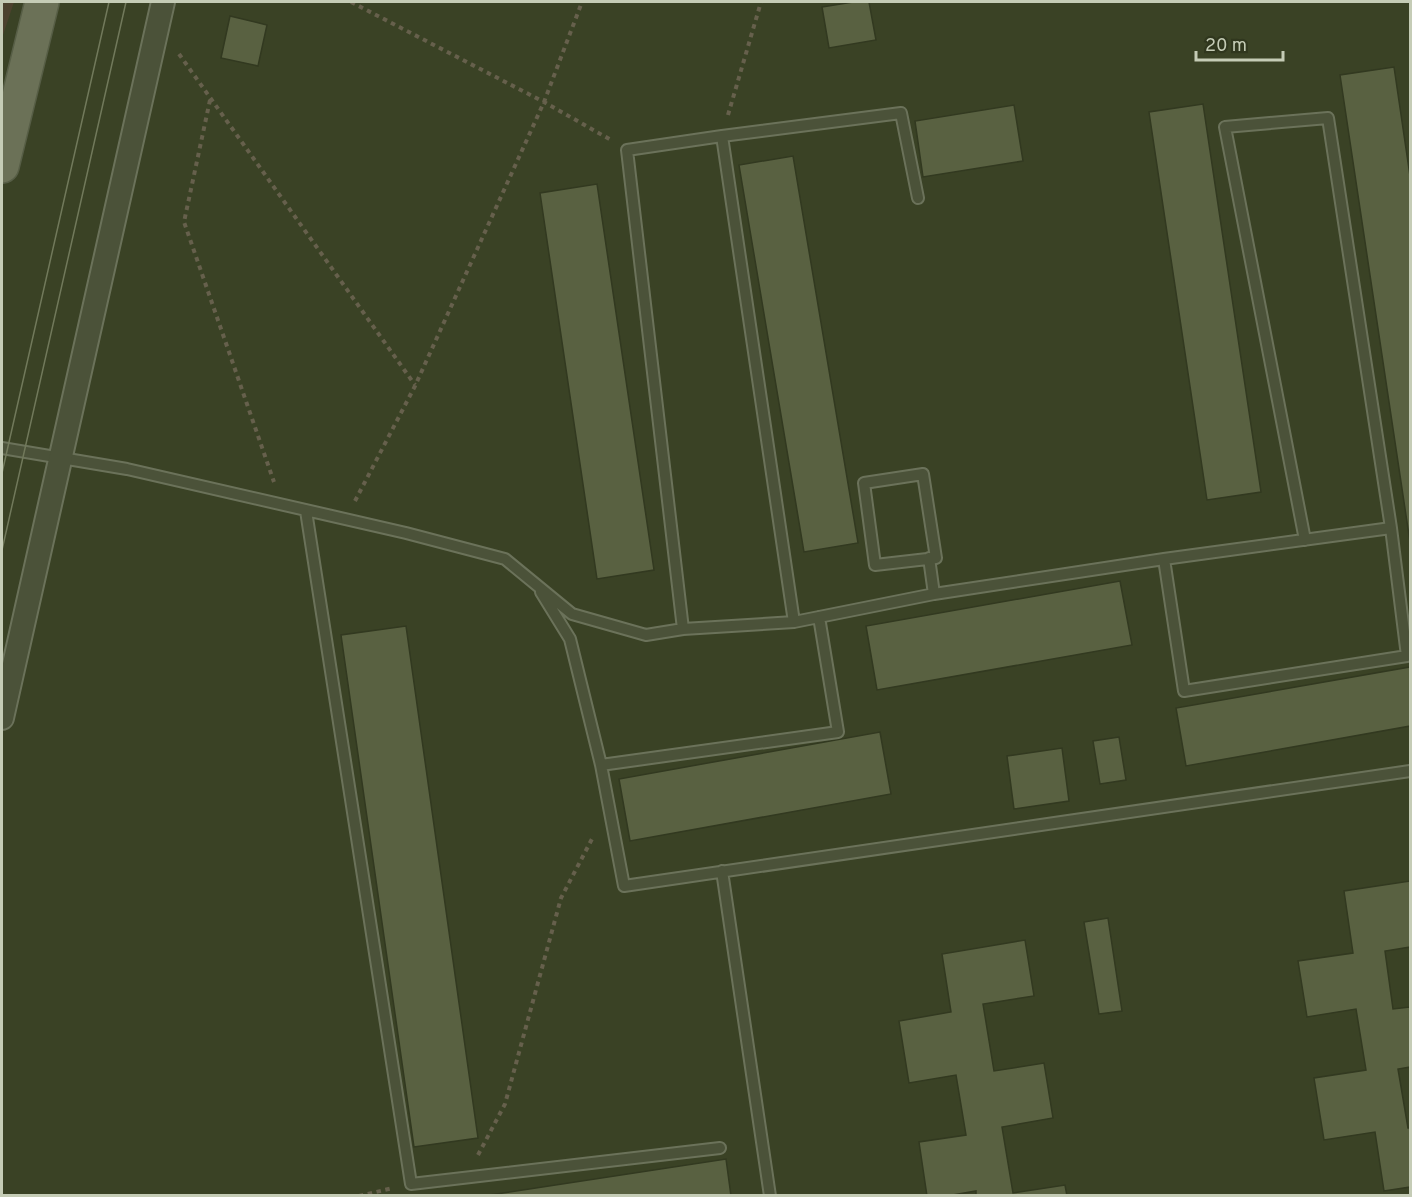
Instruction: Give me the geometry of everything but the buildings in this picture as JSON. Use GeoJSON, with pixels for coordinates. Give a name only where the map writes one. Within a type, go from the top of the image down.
{"type":"FeatureCollection","features":[{"type":"Feature","properties":{"kind":"main road"},"geometry":{"type":"LineString","coordinates":[[2,166],[42,2]]}},
{"type":"Feature","properties":{"kind":"street"},"geometry":{"type":"LineString","coordinates":[[2,718],[164,2]]}},
{"type":"Feature","properties":{"kind":"lane"},"geometry":{"type":"LineString","coordinates":[[683,629],[627,150],[901,113],[918,198]]}},
{"type":"Feature","properties":{"kind":"lane"},"geometry":{"type":"LineString","coordinates":[[1164,559],[1184,691],[1407,656],[1328,118],[1225,127],[1305,540]]}},
{"type":"Feature","properties":{"kind":"lane"},"geometry":{"type":"LineString","coordinates":[[722,136],[794,622]]}},
{"type":"Feature","properties":{"kind":"lane"},"geometry":{"type":"LineString","coordinates":[[2,448],[127,469],[505,559],[572,614],[646,635],[683,629],[794,622],[934,594],[1390,528]]}},
{"type":"Feature","properties":{"kind":"lane"},"geometry":{"type":"LineString","coordinates":[[924,474],[936,558],[929,558],[875,565],[864,483],[924,474]]}},
{"type":"Feature","properties":{"kind":"lane"},"geometry":{"type":"LineString","coordinates":[[306,511],[411,1184],[720,1148]]}},
{"type":"Feature","properties":{"kind":"lane"},"geometry":{"type":"LineString","coordinates":[[929,558],[934,594]]}},
{"type":"Feature","properties":{"kind":"lane"},"geometry":{"type":"LineString","coordinates":[[536,584],[570,639],[601,765],[624,886],[1410,771]]}},
{"type":"Feature","properties":{"kind":"lane"},"geometry":{"type":"LineString","coordinates":[[601,765],[838,732],[819,617]]}},
{"type":"Feature","properties":{"kind":"lane"},"geometry":{"type":"LineString","coordinates":[[722,871],[770,1196]]}},
{"type":"Feature","properties":{"kind":"path"},"geometry":{"type":"LineString","coordinates":[[351,2],[544,102],[627,150]]}},
{"type":"Feature","properties":{"kind":"path"},"geometry":{"type":"LineString","coordinates":[[345,520],[415,386],[544,102],[582,2]]}},
{"type":"Feature","properties":{"kind":"path"},"geometry":{"type":"LineString","coordinates":[[722,136],[761,2]]}},
{"type":"Feature","properties":{"kind":"path"},"geometry":{"type":"LineString","coordinates":[[158,25],[415,386]]}},
{"type":"Feature","properties":{"kind":"path"},"geometry":{"type":"LineString","coordinates":[[210,99],[184,222],[282,506]]}},
{"type":"Feature","properties":{"kind":"path"},"geometry":{"type":"LineString","coordinates":[[467,1177],[504,1104],[561,898],[609,807]]}},
{"type":"Feature","properties":{"kind":"path"},"geometry":{"type":"LineString","coordinates":[[359,1196],[411,1184]]}},
{"type":"Feature","properties":{"kind":"shaded area"},"geometry":{"type":"Polygon","coordinates":[[[2,2],[14,2],[2,38],[2,2]]]}},
{"type":"Feature","properties":{"kind":"tram line"},"geometry":{"type":"LineString","coordinates":[[2,473],[109,2]]}},
{"type":"Feature","properties":{"kind":"tram line"},"geometry":{"type":"LineString","coordinates":[[2,550],[126,2]]}}]}
